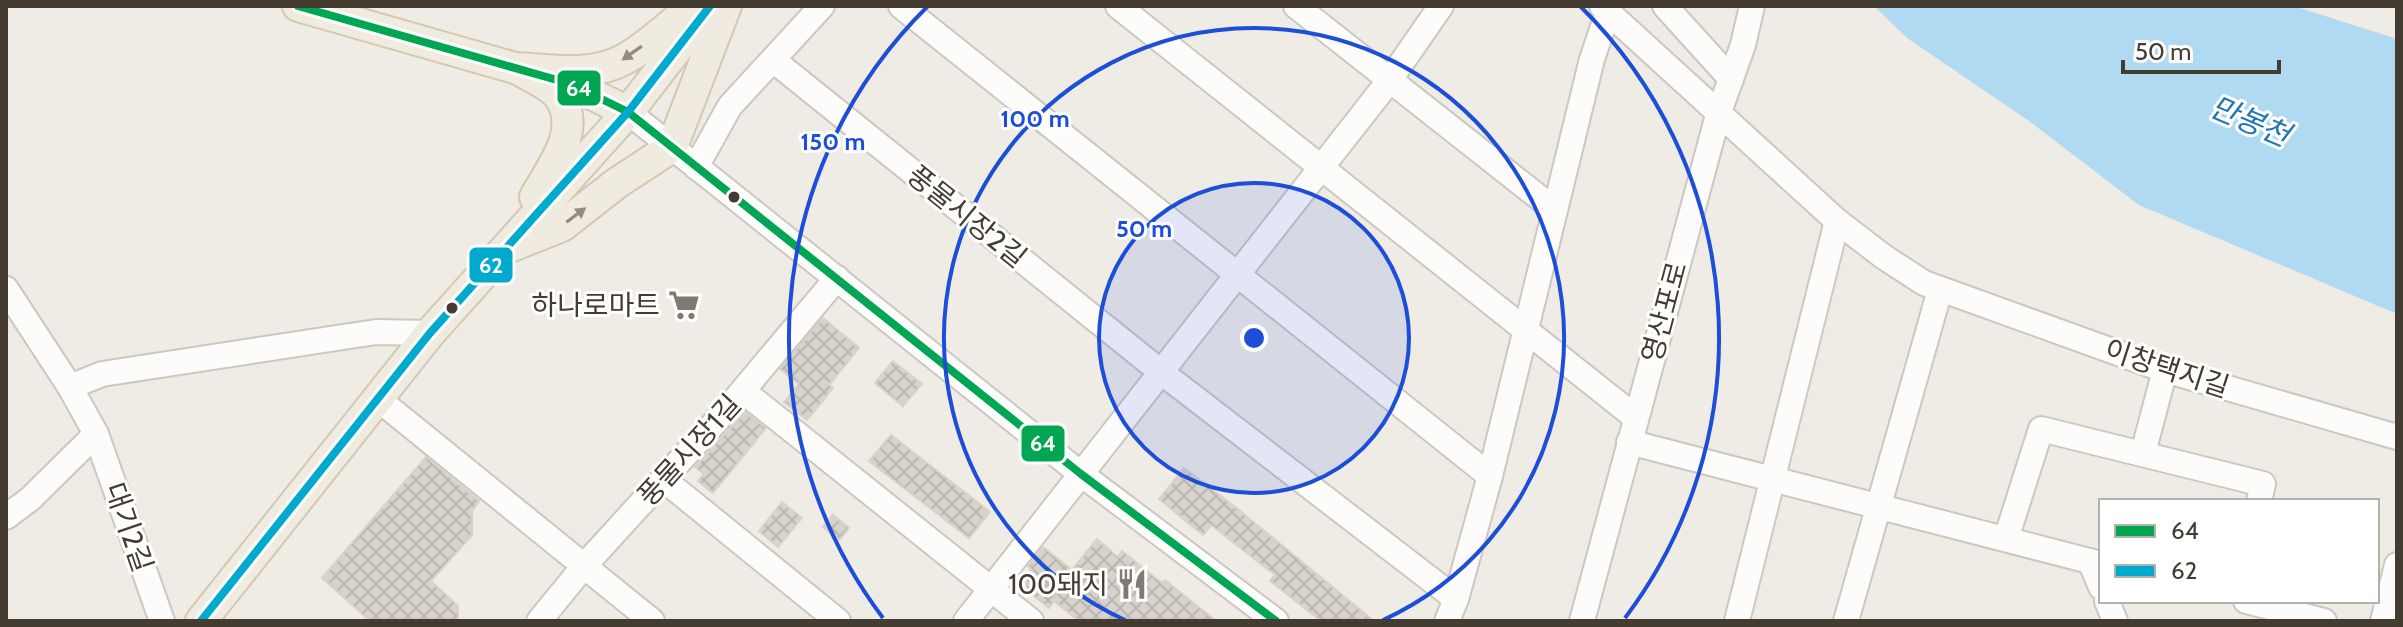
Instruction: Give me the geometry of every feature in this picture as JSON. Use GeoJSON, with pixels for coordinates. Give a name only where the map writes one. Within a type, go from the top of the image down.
{"type":"FeatureCollection","features":[{"type":"Feature","properties":{"kind":"main road"},"geometry":{"type":"LineString","coordinates":[[298,6],[571,84],[628,112]]}},
{"type":"Feature","properties":{"kind":"main road"},"geometry":{"type":"LineString","coordinates":[[516,68],[567,71],[605,67],[624,60],[694,6]]}},
{"type":"Feature","properties":{"kind":"main road"},"geometry":{"type":"LineString","coordinates":[[201,621],[430,333],[628,112],[710,6]]}},
{"type":"Feature","properties":{"kind":"main road"},"geometry":{"type":"LineString","coordinates":[[506,248],[562,226],[617,183],[672,147],[726,6]]}},
{"type":"Feature","properties":{"kind":"main road"},"geometry":{"type":"LineString","coordinates":[[506,248],[562,149],[568,131],[567,116],[556,93],[516,68]]}},
{"type":"Feature","properties":{"kind":"street"},"geometry":{"type":"LineString","coordinates":[[696,167],[730,106],[822,6]]}},
{"type":"Feature","properties":{"kind":"street"},"geometry":{"type":"LineString","coordinates":[[901,6],[1490,476]]}},
{"type":"Feature","properties":{"kind":"street"},"geometry":{"type":"LineString","coordinates":[[1118,6],[1635,417]]}},
{"type":"Feature","properties":{"kind":"street"},"geometry":{"type":"LineString","coordinates":[[1296,6],[1555,210]]}},
{"type":"Feature","properties":{"kind":"street"},"geometry":{"type":"LineString","coordinates":[[966,621],[1389,81],[1441,6]]}},
{"type":"Feature","properties":{"kind":"street"},"geometry":{"type":"LineString","coordinates":[[1665,6],[1731,79]]}},
{"type":"Feature","properties":{"kind":"street","name":"영산포로"},"geometry":{"type":"LineString","coordinates":[[1582,621],[1718,115],[1743,45],[1752,6]]}},
{"type":"Feature","properties":{"kind":"street","name":"풍물시장2길"},"geometry":{"type":"LineString","coordinates":[[773,60],[1452,610],[1490,476],[1605,9],[1718,115]]}},
{"type":"Feature","properties":{"kind":"street"},"geometry":{"type":"LineString","coordinates":[[628,112],[1081,474],[1276,621]]}},
{"type":"Feature","properties":{"kind":"street","name":"이창택지길"},"geometry":{"type":"LineString","coordinates":[[1718,115],[1837,221],[1884,257],[1940,290],[2165,370],[2397,437]]}},
{"type":"Feature","properties":{"kind":"street"},"geometry":{"type":"LineString","coordinates":[[1737,621],[1837,221]]}},
{"type":"Feature","properties":{"kind":"street","name":"풍물시장1길"},"geometry":{"type":"LineString","coordinates":[[539,621],[584,566],[743,391],[837,278]]}},
{"type":"Feature","properties":{"kind":"street","name":"대기2길"},"geometry":{"type":"LineString","coordinates":[[6,289],[70,387],[96,434],[162,621]]}},
{"type":"Feature","properties":{"kind":"street"},"geometry":{"type":"LineString","coordinates":[[1847,621],[1940,290]]}},
{"type":"Feature","properties":{"kind":"street"},"geometry":{"type":"LineString","coordinates":[[70,387],[102,374],[376,332],[430,333]]}},
{"type":"Feature","properties":{"kind":"street"},"geometry":{"type":"LineString","coordinates":[[2143,453],[2165,370]]}},
{"type":"Feature","properties":{"kind":"street"},"geometry":{"type":"LineString","coordinates":[[743,391],[1031,621]]}},
{"type":"Feature","properties":{"kind":"street"},"geometry":{"type":"LineString","coordinates":[[378,399],[652,621]]}},
{"type":"Feature","properties":{"kind":"street"},"geometry":{"type":"LineString","coordinates":[[2006,539],[2041,429],[2263,484],[2259,499]]}},
{"type":"Feature","properties":{"kind":"street","name":"대기2길"},"geometry":{"type":"LineString","coordinates":[[6,517],[30,499],[96,434]]}},
{"type":"Feature","properties":{"kind":"street"},"geometry":{"type":"LineString","coordinates":[[1629,442],[2096,562]]}},
{"type":"Feature","properties":{"kind":"street"},"geometry":{"type":"LineString","coordinates":[[663,479],[838,621]]}},
{"type":"Feature","properties":{"kind":"street"},"geometry":{"type":"LineString","coordinates":[[2383,621],[2397,565]]}},
{"type":"Feature","properties":{"kind":"street"},"geometry":{"type":"LineString","coordinates":[[2254,603],[2324,621]]}},
{"type":"Feature","properties":{"kind":"water","name":"만봉천"},"geometry":{"type":"Polygon","coordinates":[[[1874,6],[2294,6],[2397,39],[2397,314],[2139,205],[2029,121],[1907,38],[1874,6]]]}},
{"type":"Feature","properties":{"kind":"building"},"geometry":{"type":"Polygon","coordinates":[[[823,318],[859,348],[829,385],[833,388],[807,420],[784,402],[799,384],[780,369],[823,318]]]}},
{"type":"Feature","properties":{"kind":"building"},"geometry":{"type":"Polygon","coordinates":[[[893,361],[922,384],[903,406],[875,383],[893,361]]]}},
{"type":"Feature","properties":{"kind":"building"},"geometry":{"type":"Polygon","coordinates":[[[745,412],[766,428],[713,493],[698,481],[704,474],[695,467],[745,412]]]}},
{"type":"Feature","properties":{"kind":"building"},"geometry":{"type":"Polygon","coordinates":[[[891,435],[990,512],[969,538],[869,461],[891,435]]]}},
{"type":"Feature","properties":{"kind":"building"},"geometry":{"type":"Polygon","coordinates":[[[426,457],[479,501],[472,511],[472,535],[431,581],[458,606],[458,621],[370,621],[322,578],[426,457]]]}},
{"type":"Feature","properties":{"kind":"building"},"geometry":{"type":"Polygon","coordinates":[[[1184,468],[1374,621],[1321,621],[1270,581],[1275,575],[1211,525],[1203,535],[1159,499],[1184,468]]]}},
{"type":"Feature","properties":{"kind":"building"},"geometry":{"type":"Polygon","coordinates":[[[782,502],[802,518],[778,547],[759,531],[782,502]]]}},
{"type":"Feature","properties":{"kind":"building"},"geometry":{"type":"Polygon","coordinates":[[[833,515],[849,528],[839,540],[823,527],[833,515]]]}},
{"type":"Feature","properties":{"kind":"building"},"geometry":{"type":"Polygon","coordinates":[[[1097,539],[1118,557],[1122,551],[1162,583],[1165,580],[1216,621],[1079,621],[1054,601],[1049,608],[1019,584],[1043,547],[1072,570],[1097,539]]]}},
{"type":"Feature","properties":{"kind":"transit line","name":"64"},"geometry":{"type":"LineString","coordinates":[[298,6],[571,84],[628,112],[1081,474],[1276,621]]}},
{"type":"Feature","properties":{"kind":"transit line","name":"62"},"geometry":{"type":"LineString","coordinates":[[201,621],[430,333],[628,112],[710,6]]}},
{"type":"Feature","properties":{"kind":"place","name":"하나로마트"},"geometry":{"type":"Point","coordinates":[684,305]}},
{"type":"Feature","properties":{"kind":"place","name":"100돼지"},"geometry":{"type":"Point","coordinates":[1132,584]}}]}
